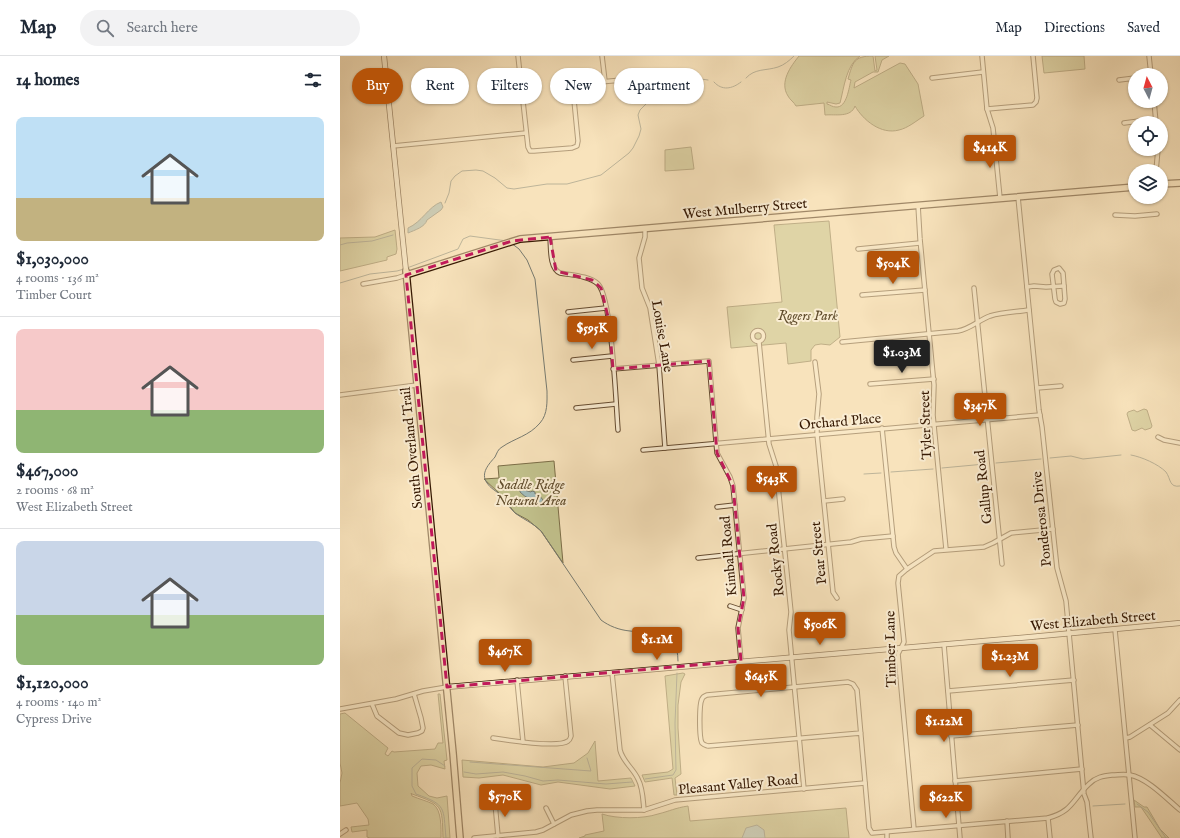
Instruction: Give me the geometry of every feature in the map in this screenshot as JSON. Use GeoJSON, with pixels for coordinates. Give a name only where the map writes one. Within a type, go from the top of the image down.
{"type":"FeatureCollection","features":[{"type":"Feature","properties":{"kind":"main road","name":"South Overland Trail"},"geometry":{"type":"LineString","coordinates":[[384,56],[447,687],[460,838]]}},
{"type":"Feature","properties":{"kind":"main road"},"geometry":{"type":"LineString","coordinates":[[1168,184],[1180,183]]}},
{"type":"Feature","properties":{"kind":"main road","name":"West Mulberry Street"},"geometry":{"type":"LineString","coordinates":[[406,270],[507,242],[550,237],[1128,188]]}},
{"type":"Feature","properties":{"kind":"main road","name":"West Elizabeth Street"},"geometry":{"type":"LineString","coordinates":[[447,687],[944,645],[1180,623]]}},
{"type":"Feature","properties":{"kind":"street"},"geometry":{"type":"LineString","coordinates":[[518,56],[526,133],[530,151],[572,148],[577,146],[578,142],[574,104]]}},
{"type":"Feature","properties":{"kind":"street"},"geometry":{"type":"LineString","coordinates":[[602,56],[603,68]]}},
{"type":"Feature","properties":{"kind":"street"},"geometry":{"type":"LineString","coordinates":[[982,56],[988,110],[993,128],[1000,198]]}},
{"type":"Feature","properties":{"kind":"street"},"geometry":{"type":"LineString","coordinates":[[988,110],[1033,105],[1035,103],[1037,98],[1033,56]]}},
{"type":"Feature","properties":{"kind":"street"},"geometry":{"type":"LineString","coordinates":[[1149,56],[1150,68]]}},
{"type":"Feature","properties":{"kind":"street"},"geometry":{"type":"LineString","coordinates":[[932,78],[983,72]]}},
{"type":"Feature","properties":{"kind":"street"},"geometry":{"type":"LineString","coordinates":[[1119,80],[1128,79]]}},
{"type":"Feature","properties":{"kind":"street"},"geometry":{"type":"LineString","coordinates":[[1124,122],[1128,122]]}},
{"type":"Feature","properties":{"kind":"street"},"geometry":{"type":"LineString","coordinates":[[393,146],[526,133]]}},
{"type":"Feature","properties":{"kind":"street","name":"Ponderosa Drive"},"geometry":{"type":"LineString","coordinates":[[1018,197],[1057,568],[1066,601],[1084,790],[1087,802],[1091,838]]}},
{"type":"Feature","properties":{"kind":"street","name":"Tyler Street"},"geometry":{"type":"LineString","coordinates":[[918,205],[920,243],[934,379],[934,424],[946,549]]}},
{"type":"Feature","properties":{"kind":"street"},"geometry":{"type":"LineString","coordinates":[[1115,215],[1135,216],[1157,214]]}},
{"type":"Feature","properties":{"kind":"street","name":"Louise Lane"},"geometry":{"type":"LineString","coordinates":[[645,229],[645,237],[639,255],[642,285],[650,308],[659,365],[665,448]]}},
{"type":"Feature","properties":{"kind":"street"},"geometry":{"type":"LineString","coordinates":[[550,237],[553,266],[555,269],[560,273],[590,279],[596,283],[603,292],[609,321],[618,430]]}},
{"type":"Feature","properties":{"kind":"street"},"geometry":{"type":"LineString","coordinates":[[858,249],[920,243]]}},
{"type":"Feature","properties":{"kind":"street"},"geometry":{"type":"LineString","coordinates":[[1058,268],[1063,272],[1064,286],[1065,299],[1061,304],[1057,303],[1053,272],[1058,268]]}},
{"type":"Feature","properties":{"kind":"street","name":"West Mulberry Street"},"geometry":{"type":"LineString","coordinates":[[363,284],[397,278],[406,270]]}},
{"type":"Feature","properties":{"kind":"street"},"geometry":{"type":"LineString","coordinates":[[1027,287],[1064,286]]}},
{"type":"Feature","properties":{"kind":"street","name":"Gallup Road"},"geometry":{"type":"LineString","coordinates":[[974,288],[1002,564]]}},
{"type":"Feature","properties":{"kind":"street"},"geometry":{"type":"LineString","coordinates":[[862,295],[925,290]]}},
{"type":"Feature","properties":{"kind":"street"},"geometry":{"type":"LineString","coordinates":[[568,312],[606,308]]}},
{"type":"Feature","properties":{"kind":"street"},"geometry":{"type":"LineString","coordinates":[[842,342],[962,330],[995,315],[1029,310]]}},
{"type":"Feature","properties":{"kind":"street","name":"Rocky Road"},"geometry":{"type":"LineString","coordinates":[[759,342],[768,439],[776,466],[785,548],[791,612],[789,630],[804,789]]}},
{"type":"Feature","properties":{"kind":"street"},"geometry":{"type":"LineString","coordinates":[[573,360],[612,356]]}},
{"type":"Feature","properties":{"kind":"street","name":"Kimball Road"},"geometry":{"type":"LineString","coordinates":[[613,369],[709,361],[718,457],[732,481],[735,505],[744,598],[738,633],[741,661]]}},
{"type":"Feature","properties":{"kind":"street","name":"Pear Street"},"geometry":{"type":"LineString","coordinates":[[815,362],[819,401],[817,434],[833,592],[837,598]]}},
{"type":"Feature","properties":{"kind":"street"},"geometry":{"type":"LineString","coordinates":[[870,384],[934,379]]}},
{"type":"Feature","properties":{"kind":"street"},"geometry":{"type":"LineString","coordinates":[[340,395],[417,385]]}},
{"type":"Feature","properties":{"kind":"street"},"geometry":{"type":"LineString","coordinates":[[1037,388],[1061,386]]}},
{"type":"Feature","properties":{"kind":"street"},"geometry":{"type":"LineString","coordinates":[[576,408],[616,404]]}},
{"type":"Feature","properties":{"kind":"street","name":"Orchard Place"},"geometry":{"type":"LineString","coordinates":[[643,450],[1040,415]]}},
{"type":"Feature","properties":{"kind":"street"},"geometry":{"type":"LineString","coordinates":[[882,428],[895,550],[907,569],[930,552],[946,549],[984,547],[1014,532],[1053,529]]}},
{"type":"Feature","properties":{"kind":"street"},"geometry":{"type":"LineString","coordinates":[[1158,437],[1164,440],[1180,443]]}},
{"type":"Feature","properties":{"kind":"street"},"geometry":{"type":"LineString","coordinates":[[824,501],[843,499]]}},
{"type":"Feature","properties":{"kind":"street"},"geometry":{"type":"LineString","coordinates":[[717,507],[735,505]]}},
{"type":"Feature","properties":{"kind":"street"},"geometry":{"type":"LineString","coordinates":[[698,558],[893,536]]}},
{"type":"Feature","properties":{"kind":"street","name":"Timber Lane"},"geometry":{"type":"LineString","coordinates":[[907,569],[899,576],[898,580],[904,642],[898,654],[914,829]]}},
{"type":"Feature","properties":{"kind":"street","name":"Kimball Road"},"geometry":{"type":"LineString","coordinates":[[730,606],[742,610]]}},
{"type":"Feature","properties":{"kind":"street"},"geometry":{"type":"LineString","coordinates":[[1115,630],[1135,838]]}},
{"type":"Feature","properties":{"kind":"street"},"geometry":{"type":"LineString","coordinates":[[944,645],[960,838]]}},
{"type":"Feature","properties":{"kind":"street"},"geometry":{"type":"LineString","coordinates":[[612,673],[620,750],[623,759],[639,780],[642,790],[644,810]]}},
{"type":"Feature","properties":{"kind":"street"},"geometry":{"type":"LineString","coordinates":[[493,738],[541,744],[565,743],[570,738],[565,676]]}},
{"type":"Feature","properties":{"kind":"street"},"geometry":{"type":"LineString","coordinates":[[517,680],[523,742]]}},
{"type":"Feature","properties":{"kind":"street"},"geometry":{"type":"LineString","coordinates":[[948,691],[1074,680]]}},
{"type":"Feature","properties":{"kind":"street"},"geometry":{"type":"LineString","coordinates":[[861,733],[708,746],[702,742],[700,714],[701,700],[705,696],[848,682],[855,686],[857,690],[861,733],[869,828],[872,833],[1048,818],[1067,810],[1089,784],[1098,777],[1128,774],[1144,781],[1180,810]]}},
{"type":"Feature","properties":{"kind":"street","name":"West Elizabeth Street"},"geometry":{"type":"LineString","coordinates":[[340,709],[372,704],[447,687]]}},
{"type":"Feature","properties":{"kind":"street"},"geometry":{"type":"LineString","coordinates":[[372,704],[377,716],[399,733],[408,735],[418,733],[422,731],[423,728],[414,694]]}},
{"type":"Feature","properties":{"kind":"street"},"geometry":{"type":"LineString","coordinates":[[1126,738],[1168,713],[1180,700]]}},
{"type":"Feature","properties":{"kind":"street"},"geometry":{"type":"LineString","coordinates":[[951,736],[1078,725]]}},
{"type":"Feature","properties":{"kind":"street"},"geometry":{"type":"LineString","coordinates":[[1150,725],[1180,750]]}},
{"type":"Feature","properties":{"kind":"street"},"geometry":{"type":"LineString","coordinates":[[955,780],[1082,769]]}},
{"type":"Feature","properties":{"kind":"street","name":"Pleasant Valley Road"},"geometry":{"type":"LineString","coordinates":[[474,838],[525,836],[543,830],[571,815],[587,811],[644,810],[675,800],[865,783]]}},
{"type":"Feature","properties":{"kind":"street"},"geometry":{"type":"LineString","coordinates":[[495,803],[498,836]]}},
{"type":"Feature","properties":{"kind":"street"},"geometry":{"type":"LineString","coordinates":[[546,808],[554,824]]}},
{"type":"Feature","properties":{"kind":"street"},"geometry":{"type":"LineString","coordinates":[[1048,818],[1050,838]]}},
{"type":"Feature","properties":{"kind":"street"},"geometry":{"type":"LineString","coordinates":[[1007,822],[1008,838]]}},
{"type":"Feature","properties":{"kind":"street"},"geometry":{"type":"LineString","coordinates":[[340,834],[346,830]]}},
{"type":"Feature","properties":{"kind":"street"},"geometry":{"type":"LineString","coordinates":[[887,832],[887,838]]}},
{"type":"Feature","properties":{"kind":"highlighted area"},"geometry":{"type":"Polygon","coordinates":[[[550,237],[556,271],[592,280],[601,288],[609,321],[613,369],[709,361],[717,453],[733,486],[744,598],[738,628],[741,661],[447,687],[406,275],[512,241],[550,237]]]}},
{"type":"Feature","properties":{"kind":"green space"},"geometry":{"type":"Polygon","coordinates":[[[799,56],[860,56],[855,60],[849,71],[844,84],[840,103],[836,104],[827,102],[827,104],[836,107],[843,104],[845,101],[851,80],[848,79],[855,61],[862,57],[873,56],[875,71],[877,70],[875,56],[889,56],[882,60],[878,72],[873,72],[855,82],[854,88],[900,63],[905,64],[918,84],[924,116],[906,128],[892,131],[873,125],[858,111],[855,106],[853,110],[846,114],[825,115],[824,103],[796,106],[788,96],[785,80],[787,74],[799,56]]]}},
{"type":"Feature","properties":{"kind":"green space"},"geometry":{"type":"Polygon","coordinates":[[[1042,56],[1084,56],[1085,69],[1044,73],[1042,56]]]}},
{"type":"Feature","properties":{"kind":"green space"},"geometry":{"type":"Polygon","coordinates":[[[691,147],[694,169],[665,171],[665,150],[691,147]]]}},
{"type":"Feature","properties":{"kind":"green space","name":"Rogers Park"},"geometry":{"type":"Polygon","coordinates":[[[829,221],[840,337],[830,345],[815,345],[811,350],[811,361],[788,364],[786,343],[731,348],[727,307],[782,302],[774,225],[829,221]]]}},
{"type":"Feature","properties":{"kind":"green space"},"geometry":{"type":"Polygon","coordinates":[[[395,230],[397,249],[396,254],[387,257],[387,260],[340,271],[340,238],[375,237],[395,230]]]}},
{"type":"Feature","properties":{"kind":"green space"},"geometry":{"type":"Polygon","coordinates":[[[1144,409],[1147,410],[1152,426],[1151,428],[1145,430],[1142,428],[1135,431],[1132,430],[1127,414],[1128,412],[1134,410],[1137,412],[1144,409]]]}},
{"type":"Feature","properties":{"kind":"green space","name":"Saddle Ridge Natural Area"},"geometry":{"type":"Polygon","coordinates":[[[554,461],[563,563],[541,531],[528,520],[515,513],[501,495],[484,479],[499,478],[498,466],[554,461]]]}},
{"type":"Feature","properties":{"kind":"green space"},"geometry":{"type":"Polygon","coordinates":[[[685,674],[681,682],[678,705],[681,774],[675,778],[677,795],[674,795],[672,778],[645,782],[642,775],[668,772],[673,769],[665,676],[685,674]]]}},
{"type":"Feature","properties":{"kind":"green space"},"geometry":{"type":"Polygon","coordinates":[[[438,694],[440,694],[447,760],[444,761],[445,769],[431,765],[421,766],[417,773],[418,786],[429,796],[437,798],[447,796],[450,838],[443,838],[442,819],[439,808],[430,801],[411,793],[412,796],[431,803],[436,807],[440,820],[441,838],[370,838],[367,837],[367,830],[352,832],[351,827],[369,825],[368,819],[357,803],[340,806],[340,783],[342,773],[340,763],[340,714],[345,713],[388,748],[385,754],[388,756],[392,751],[435,749],[438,743],[443,743],[438,694]]]}},
{"type":"Feature","properties":{"kind":"green space"},"geometry":{"type":"Polygon","coordinates":[[[595,741],[598,781],[631,778],[635,786],[610,789],[558,782],[541,785],[503,775],[479,778],[463,777],[462,760],[543,767],[574,763],[588,753],[595,741]]]}},
{"type":"Feature","properties":{"kind":"green space"},"geometry":{"type":"Polygon","coordinates":[[[1134,800],[1144,807],[1147,807],[1160,829],[1169,838],[1162,838],[1141,807],[1135,807],[1134,800]]]}},
{"type":"Feature","properties":{"kind":"green space"},"geometry":{"type":"Polygon","coordinates":[[[688,806],[690,821],[846,808],[849,838],[579,838],[585,835],[604,831],[602,814],[622,818],[638,818],[652,816],[688,806]]]}},
{"type":"Feature","properties":{"kind":"water"},"geometry":{"type":"Polygon","coordinates":[[[441,202],[443,207],[441,210],[427,220],[422,226],[408,233],[408,228],[417,222],[432,207],[441,202]]]}},
{"type":"Feature","properties":{"kind":"water"},"geometry":{"type":"Polygon","coordinates":[[[520,489],[535,492],[535,494],[539,495],[543,500],[537,505],[522,494],[520,489]]]}},
{"type":"Feature","properties":{"kind":"water"},"geometry":{"type":"Polygon","coordinates":[[[757,825],[764,830],[765,838],[742,838],[746,828],[757,825]]]}},
{"type":"Feature","properties":{"kind":"waterway"},"geometry":{"type":"LineString","coordinates":[[746,78],[757,71],[780,66],[794,56]]}},
{"type":"Feature","properties":{"kind":"waterway"},"geometry":{"type":"LineString","coordinates":[[704,79],[708,80]]}},
{"type":"Feature","properties":{"kind":"waterway"},"geometry":{"type":"LineString","coordinates":[[714,82],[720,87],[724,88],[734,86],[741,82]]}},
{"type":"Feature","properties":{"kind":"waterway"},"geometry":{"type":"LineString","coordinates":[[445,203],[449,193],[451,181],[462,171],[483,171],[495,178],[507,188],[514,189],[547,184],[567,184],[601,175],[629,153],[633,148],[641,129],[638,115],[640,110],[646,104]]}},
{"type":"Feature","properties":{"kind":"waterway"},"geometry":{"type":"LineString","coordinates":[[340,245],[372,241],[393,235]]}},
{"type":"Feature","properties":{"kind":"waterway"},"geometry":{"type":"LineString","coordinates":[[407,268],[458,249],[463,239],[470,236],[507,241]]}},
{"type":"Feature","properties":{"kind":"waterway"},"geometry":{"type":"LineString","coordinates":[[511,243],[519,249],[527,260],[535,279],[547,391],[546,407],[543,419],[536,427],[498,451],[486,469],[484,476],[485,479],[487,483],[503,497],[514,512],[541,531],[601,620],[622,630],[655,633],[669,638],[674,643],[677,650],[678,661]]}},
{"type":"Feature","properties":{"kind":"waterway"},"geometry":{"type":"LineString","coordinates":[[340,283],[370,274],[404,269]]}},
{"type":"Feature","properties":{"kind":"waterway"},"geometry":{"type":"LineString","coordinates":[[1050,458],[1071,456],[1083,459],[1121,455]]}},
{"type":"Feature","properties":{"kind":"waterway"},"geometry":{"type":"LineString","coordinates":[[1131,455],[1145,459],[1159,466],[1166,472],[1174,486],[1180,486]]}},
{"type":"Feature","properties":{"kind":"waterway"},"geometry":{"type":"LineString","coordinates":[[996,463],[1041,459]]}},
{"type":"Feature","properties":{"kind":"waterway"},"geometry":{"type":"LineString","coordinates":[[942,468],[985,464]]}},
{"type":"Feature","properties":{"kind":"waterway"},"geometry":{"type":"LineString","coordinates":[[891,472],[933,469]]}},
{"type":"Feature","properties":{"kind":"waterway"},"geometry":{"type":"LineString","coordinates":[[864,474],[881,473]]}},
{"type":"Feature","properties":{"kind":"waterway"},"geometry":{"type":"LineString","coordinates":[[645,779],[673,775],[676,770],[675,723],[677,673]]}},
{"type":"Feature","properties":{"kind":"waterway"},"geometry":{"type":"LineString","coordinates":[[470,762],[591,771],[587,758]]}},
{"type":"Feature","properties":{"kind":"waterway"},"geometry":{"type":"LineString","coordinates":[[445,766],[436,760],[422,759],[412,768],[412,786],[416,794],[433,801],[442,808],[446,838]]}},
{"type":"Feature","properties":{"kind":"waterway"},"geometry":{"type":"LineString","coordinates":[[464,772],[476,774],[503,772],[543,781],[558,780],[606,784],[632,782]]}},
{"type":"Feature","properties":{"kind":"waterway"},"geometry":{"type":"LineString","coordinates":[[1093,806],[1125,804]]}},
{"type":"Feature","properties":{"kind":"waterway"},"geometry":{"type":"LineString","coordinates":[[1137,804],[1148,812],[1166,838]]}}]}
